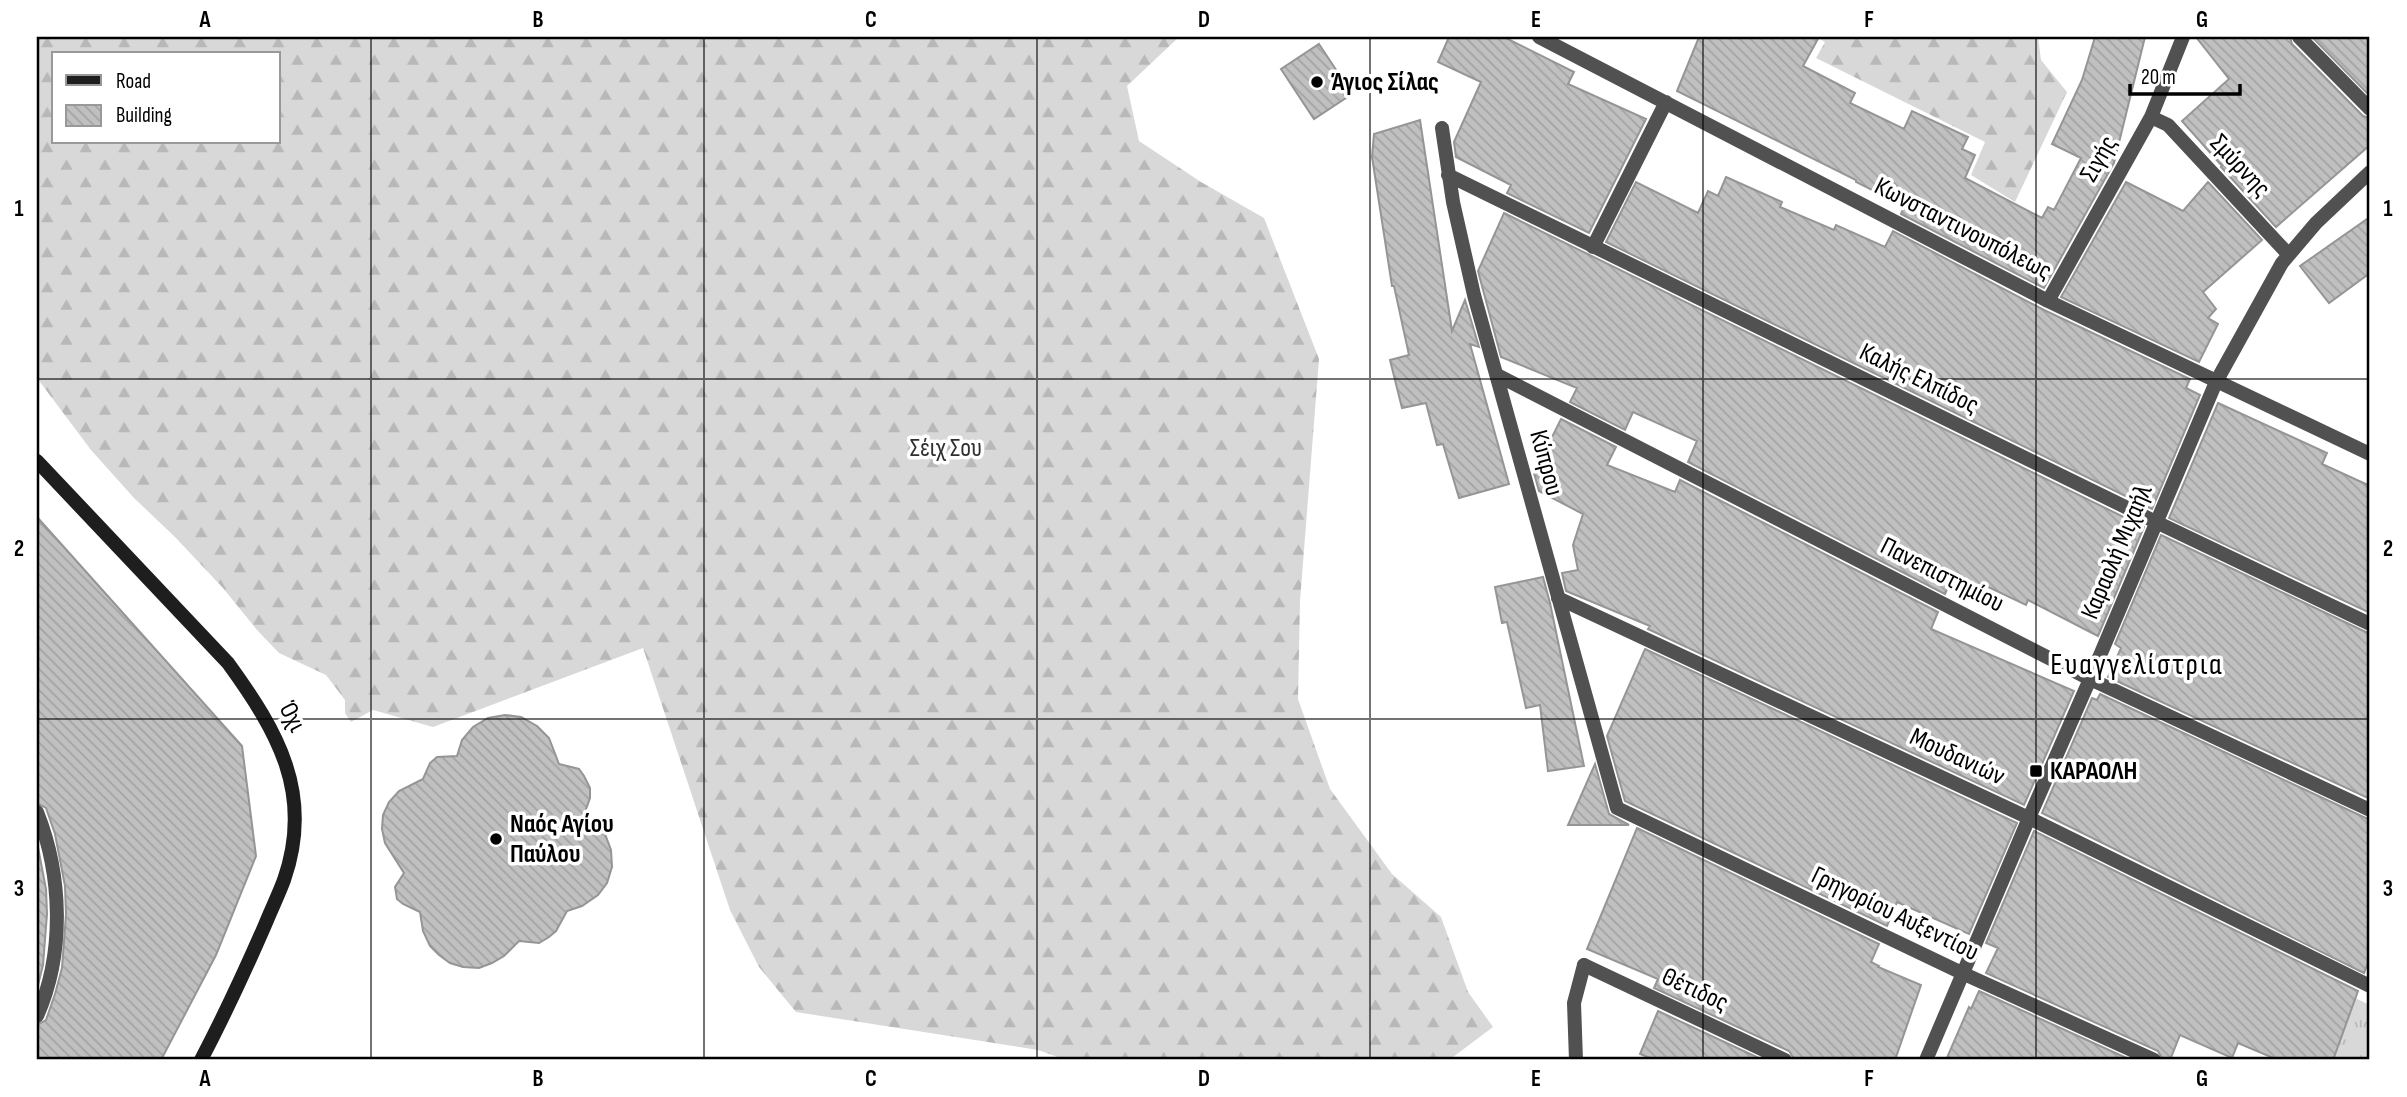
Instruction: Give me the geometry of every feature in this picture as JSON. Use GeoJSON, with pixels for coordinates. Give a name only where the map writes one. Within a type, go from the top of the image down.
{"type":"FeatureCollection","features":[{"type":"Feature","properties":{"kind":"main road","name":"Όχι"},"geometry":{"type":"LineString","coordinates":[[37,461],[229,663],[266,717],[288,770],[295,821],[284,879],[246,972],[201,1060]]}},
{"type":"Feature","properties":{"kind":"street","name":"Κωνσταντινουπόλεως"},"geometry":{"type":"LineString","coordinates":[[1539,37],[2048,300],[2370,454]]}},
{"type":"Feature","properties":{"kind":"street","name":"Σιγής"},"geometry":{"type":"LineString","coordinates":[[2048,300],[2151,117],[2183,37]]}},
{"type":"Feature","properties":{"kind":"street"},"geometry":{"type":"LineString","coordinates":[[2299,37],[2370,109]]}},
{"type":"Feature","properties":{"kind":"street"},"geometry":{"type":"LineString","coordinates":[[1593,247],[1666,102]]}},
{"type":"Feature","properties":{"kind":"street","name":"Σμύρνης"},"geometry":{"type":"LineString","coordinates":[[2151,117],[2168,125],[2288,254]]}},
{"type":"Feature","properties":{"kind":"street","name":"Κύπρου"},"geometry":{"type":"LineString","coordinates":[[1442,128],[1448,176],[1474,295],[1616,808]]}},
{"type":"Feature","properties":{"kind":"street","name":"Καραολή Μιχαήλ"},"geometry":{"type":"LineString","coordinates":[[1926,1060],[2217,382],[2288,254],[2316,222],[2370,172]]}},
{"type":"Feature","properties":{"kind":"street","name":"Καλής Ελπίδος"},"geometry":{"type":"LineString","coordinates":[[1448,176],[2370,624]]}},
{"type":"Feature","properties":{"kind":"street","name":"Πανεπιστημίου"},"geometry":{"type":"LineString","coordinates":[[1497,375],[2090,678],[2370,810]]}},
{"type":"Feature","properties":{"kind":"street","name":"Μουδανιών"},"geometry":{"type":"LineString","coordinates":[[1558,598],[2029,818],[2370,986]]}},
{"type":"Feature","properties":{"kind":"street","name":"Γρηγορίου Αυξεντίου"},"geometry":{"type":"LineString","coordinates":[[1616,808],[1962,974],[2154,1060]]}},
{"type":"Feature","properties":{"kind":"street"},"geometry":{"type":"LineString","coordinates":[[37,1016],[44,999],[51,966],[56,905],[48,841],[38,819]]}},
{"type":"Feature","properties":{"kind":"street","name":"Θέτιδος"},"geometry":{"type":"LineString","coordinates":[[1576,1060],[1574,1003],[1584,965],[1785,1060]]}},
{"type":"Feature","properties":{"kind":"green space","name":"Σέιχ Σου"},"geometry":{"type":"Polygon","coordinates":[[[37,37],[1179,37],[1127,86],[1139,141],[1201,182],[1264,218],[1319,359],[1300,601],[1298,699],[1330,789],[1392,874],[1441,917],[1468,992],[1493,1027],[1449,1060],[1066,1060],[1038,1050],[796,1012],[759,967],[730,910],[643,648],[433,727],[373,710],[351,722],[345,713],[345,700],[326,675],[279,653],[223,588],[134,498],[91,450],[37,378],[37,37]]]}},
{"type":"Feature","properties":{"kind":"green space"},"geometry":{"type":"Polygon","coordinates":[[[1816,37],[2038,37],[2041,60],[2067,92],[2015,202],[1971,175],[1985,142],[1816,58],[1825,42],[1816,37]]]}},
{"type":"Feature","properties":{"kind":"green space"},"geometry":{"type":"Polygon","coordinates":[[[2355,998],[2370,1005],[2370,1060],[2333,1060],[2355,998]]]}},
{"type":"Feature","properties":{"kind":"building"},"geometry":{"type":"Polygon","coordinates":[[[1449,37],[1504,37],[1574,72],[1568,84],[1646,119],[1589,233],[1507,193],[1511,185],[1456,157],[1454,142],[1481,82],[1438,62],[1449,37]]]}},
{"type":"Feature","properties":{"kind":"building"},"geometry":{"type":"Polygon","coordinates":[[[1699,37],[1819,37],[1803,66],[1855,93],[1850,103],[1904,129],[1912,111],[1968,137],[1962,149],[1975,155],[1965,178],[2042,218],[2048,207],[2054,210],[2081,158],[2052,144],[2082,80],[2095,37],[2145,37],[2114,163],[2044,288],[1901,214],[1904,206],[1856,180],[1677,91],[1699,37]]]}},
{"type":"Feature","properties":{"kind":"building"},"geometry":{"type":"Polygon","coordinates":[[[2196,37],[2290,37],[2292,44],[2363,116],[2370,118],[2370,145],[2276,227],[2182,121],[2229,79],[2196,37]]]}},
{"type":"Feature","properties":{"kind":"building"},"geometry":{"type":"Polygon","coordinates":[[[2312,37],[2370,37],[2370,96],[2312,37]]]}},
{"type":"Feature","properties":{"kind":"building","name":"Άγιος Σίλας"},"geometry":{"type":"Polygon","coordinates":[[[1319,44],[1352,94],[1314,119],[1281,69],[1319,44]]]}},
{"type":"Feature","properties":{"kind":"building"},"geometry":{"type":"Polygon","coordinates":[[[1420,120],[1452,331],[1465,300],[1479,347],[1470,344],[1509,484],[1459,498],[1443,444],[1437,445],[1426,403],[1402,408],[1390,360],[1409,355],[1392,286],[1372,157],[1374,134],[1420,120]]]}},
{"type":"Feature","properties":{"kind":"building"},"geometry":{"type":"Polygon","coordinates":[[[1726,177],[1782,202],[1780,207],[1834,230],[1836,225],[1885,247],[1893,231],[2044,310],[2190,379],[2186,388],[2200,395],[2152,509],[1606,242],[1636,182],[1698,213],[1708,191],[1718,196],[1726,177]]]}},
{"type":"Feature","properties":{"kind":"building"},"geometry":{"type":"Polygon","coordinates":[[[2126,182],[2183,211],[2208,182],[2262,240],[2203,292],[2216,309],[2208,318],[2218,324],[2199,362],[2061,297],[2126,182]]]}},
{"type":"Feature","properties":{"kind":"building"},"geometry":{"type":"Polygon","coordinates":[[[1504,213],[2144,527],[2098,636],[2028,600],[2026,605],[1982,584],[1948,587],[1945,594],[1688,462],[1697,441],[1633,412],[1625,430],[1570,402],[1577,388],[1501,357],[1478,271],[1504,213]]]}},
{"type":"Feature","properties":{"kind":"building"},"geometry":{"type":"Polygon","coordinates":[[[2370,217],[2370,273],[2329,303],[2300,266],[2370,217]]]}},
{"type":"Feature","properties":{"kind":"building"},"geometry":{"type":"Polygon","coordinates":[[[2218,403],[2327,453],[2322,464],[2370,486],[2370,613],[2169,518],[2218,403]]]}},
{"type":"Feature","properties":{"kind":"building"},"geometry":{"type":"Polygon","coordinates":[[[1561,419],[1616,447],[1607,465],[1675,492],[1680,480],[1938,612],[1931,629],[2074,691],[2024,805],[1648,629],[1650,626],[1566,591],[1562,573],[1578,570],[1573,545],[1583,514],[1539,491],[1534,473],[1561,419]]]}},
{"type":"Feature","properties":{"kind":"building"},"geometry":{"type":"Polygon","coordinates":[[[37,517],[242,746],[256,856],[216,955],[161,1060],[37,1060],[37,1025],[46,1020],[62,968],[66,914],[65,886],[55,834],[46,808],[37,803],[37,517]]]}},
{"type":"Feature","properties":{"kind":"building"},"geometry":{"type":"Polygon","coordinates":[[[2161,535],[2370,634],[2370,799],[2108,677],[2121,648],[2115,644],[2161,535]]]}},
{"type":"Feature","properties":{"kind":"building"},"geometry":{"type":"Polygon","coordinates":[[[1543,577],[1584,766],[1548,771],[1540,705],[1526,708],[1507,622],[1502,623],[1495,587],[1543,577]]]}},
{"type":"Feature","properties":{"kind":"building"},"geometry":{"type":"Polygon","coordinates":[[[1645,649],[2017,823],[1969,934],[1897,902],[1887,926],[1625,801],[1607,736],[1645,649]]]}},
{"type":"Feature","properties":{"kind":"building"},"geometry":{"type":"Polygon","coordinates":[[[2100,694],[2370,820],[2370,957],[2364,973],[2042,813],[2092,698],[2097,700],[2100,694]]]}},
{"type":"Feature","properties":{"kind":"building","name":"Ναός Αγίου Παύλου"},"geometry":{"type":"Polygon","coordinates":[[[505,715],[521,717],[537,726],[549,738],[559,764],[579,769],[584,776],[590,788],[585,812],[605,834],[611,850],[612,867],[607,883],[598,895],[582,906],[567,911],[556,931],[549,937],[539,943],[519,941],[504,956],[479,968],[463,967],[450,963],[430,946],[423,931],[420,912],[397,899],[395,887],[404,873],[385,843],[383,815],[389,802],[399,791],[423,779],[430,763],[437,757],[457,756],[462,740],[473,727],[488,718],[505,715]]]}},
{"type":"Feature","properties":{"kind":"building"},"geometry":{"type":"Polygon","coordinates":[[[1595,764],[1609,814],[1629,825],[1568,825],[1595,764]]]}},
{"type":"Feature","properties":{"kind":"building"},"geometry":{"type":"Polygon","coordinates":[[[1637,828],[1879,944],[1871,962],[1921,985],[1895,1060],[1795,1060],[1789,1051],[1654,988],[1658,979],[1587,949],[1637,828]]]}},
{"type":"Feature","properties":{"kind":"building"},"geometry":{"type":"Polygon","coordinates":[[[2034,831],[2358,991],[2333,1060],[2278,1060],[2238,1043],[2232,1058],[2180,1035],[2170,1060],[2163,1060],[2158,1051],[1986,973],[1998,948],[1986,943],[2034,831]]]}},
{"type":"Feature","properties":{"kind":"building"},"geometry":{"type":"Polygon","coordinates":[[[37,842],[46,889],[47,914],[43,965],[37,989],[37,842]]]}},
{"type":"Feature","properties":{"kind":"building"},"geometry":{"type":"Polygon","coordinates":[[[1979,991],[2131,1060],[1946,1060],[1969,1007],[1971,1009],[1979,991]]]}},
{"type":"Feature","properties":{"kind":"building"},"geometry":{"type":"Polygon","coordinates":[[[1658,1011],[1763,1060],[1655,1060],[1640,1054],[1658,1011]]]}},
{"type":"Feature","properties":{"kind":"place","name":"Άγιος Σίλας"},"geometry":{"type":"Point","coordinates":[1317,82]}},
{"type":"Feature","properties":{"kind":"place","name":"ΚΑΡΑΟΛΗ"},"geometry":{"type":"Point","coordinates":[2036,771]}},
{"type":"Feature","properties":{"kind":"place","name":"Ναός Αγίου Παύλου"},"geometry":{"type":"Point","coordinates":[496,839]}},
{"type":"Feature","properties":{"kind":"district","name":"Ευαγγελίστρια"},"geometry":{"type":"Point","coordinates":[2137,665]}}]}
